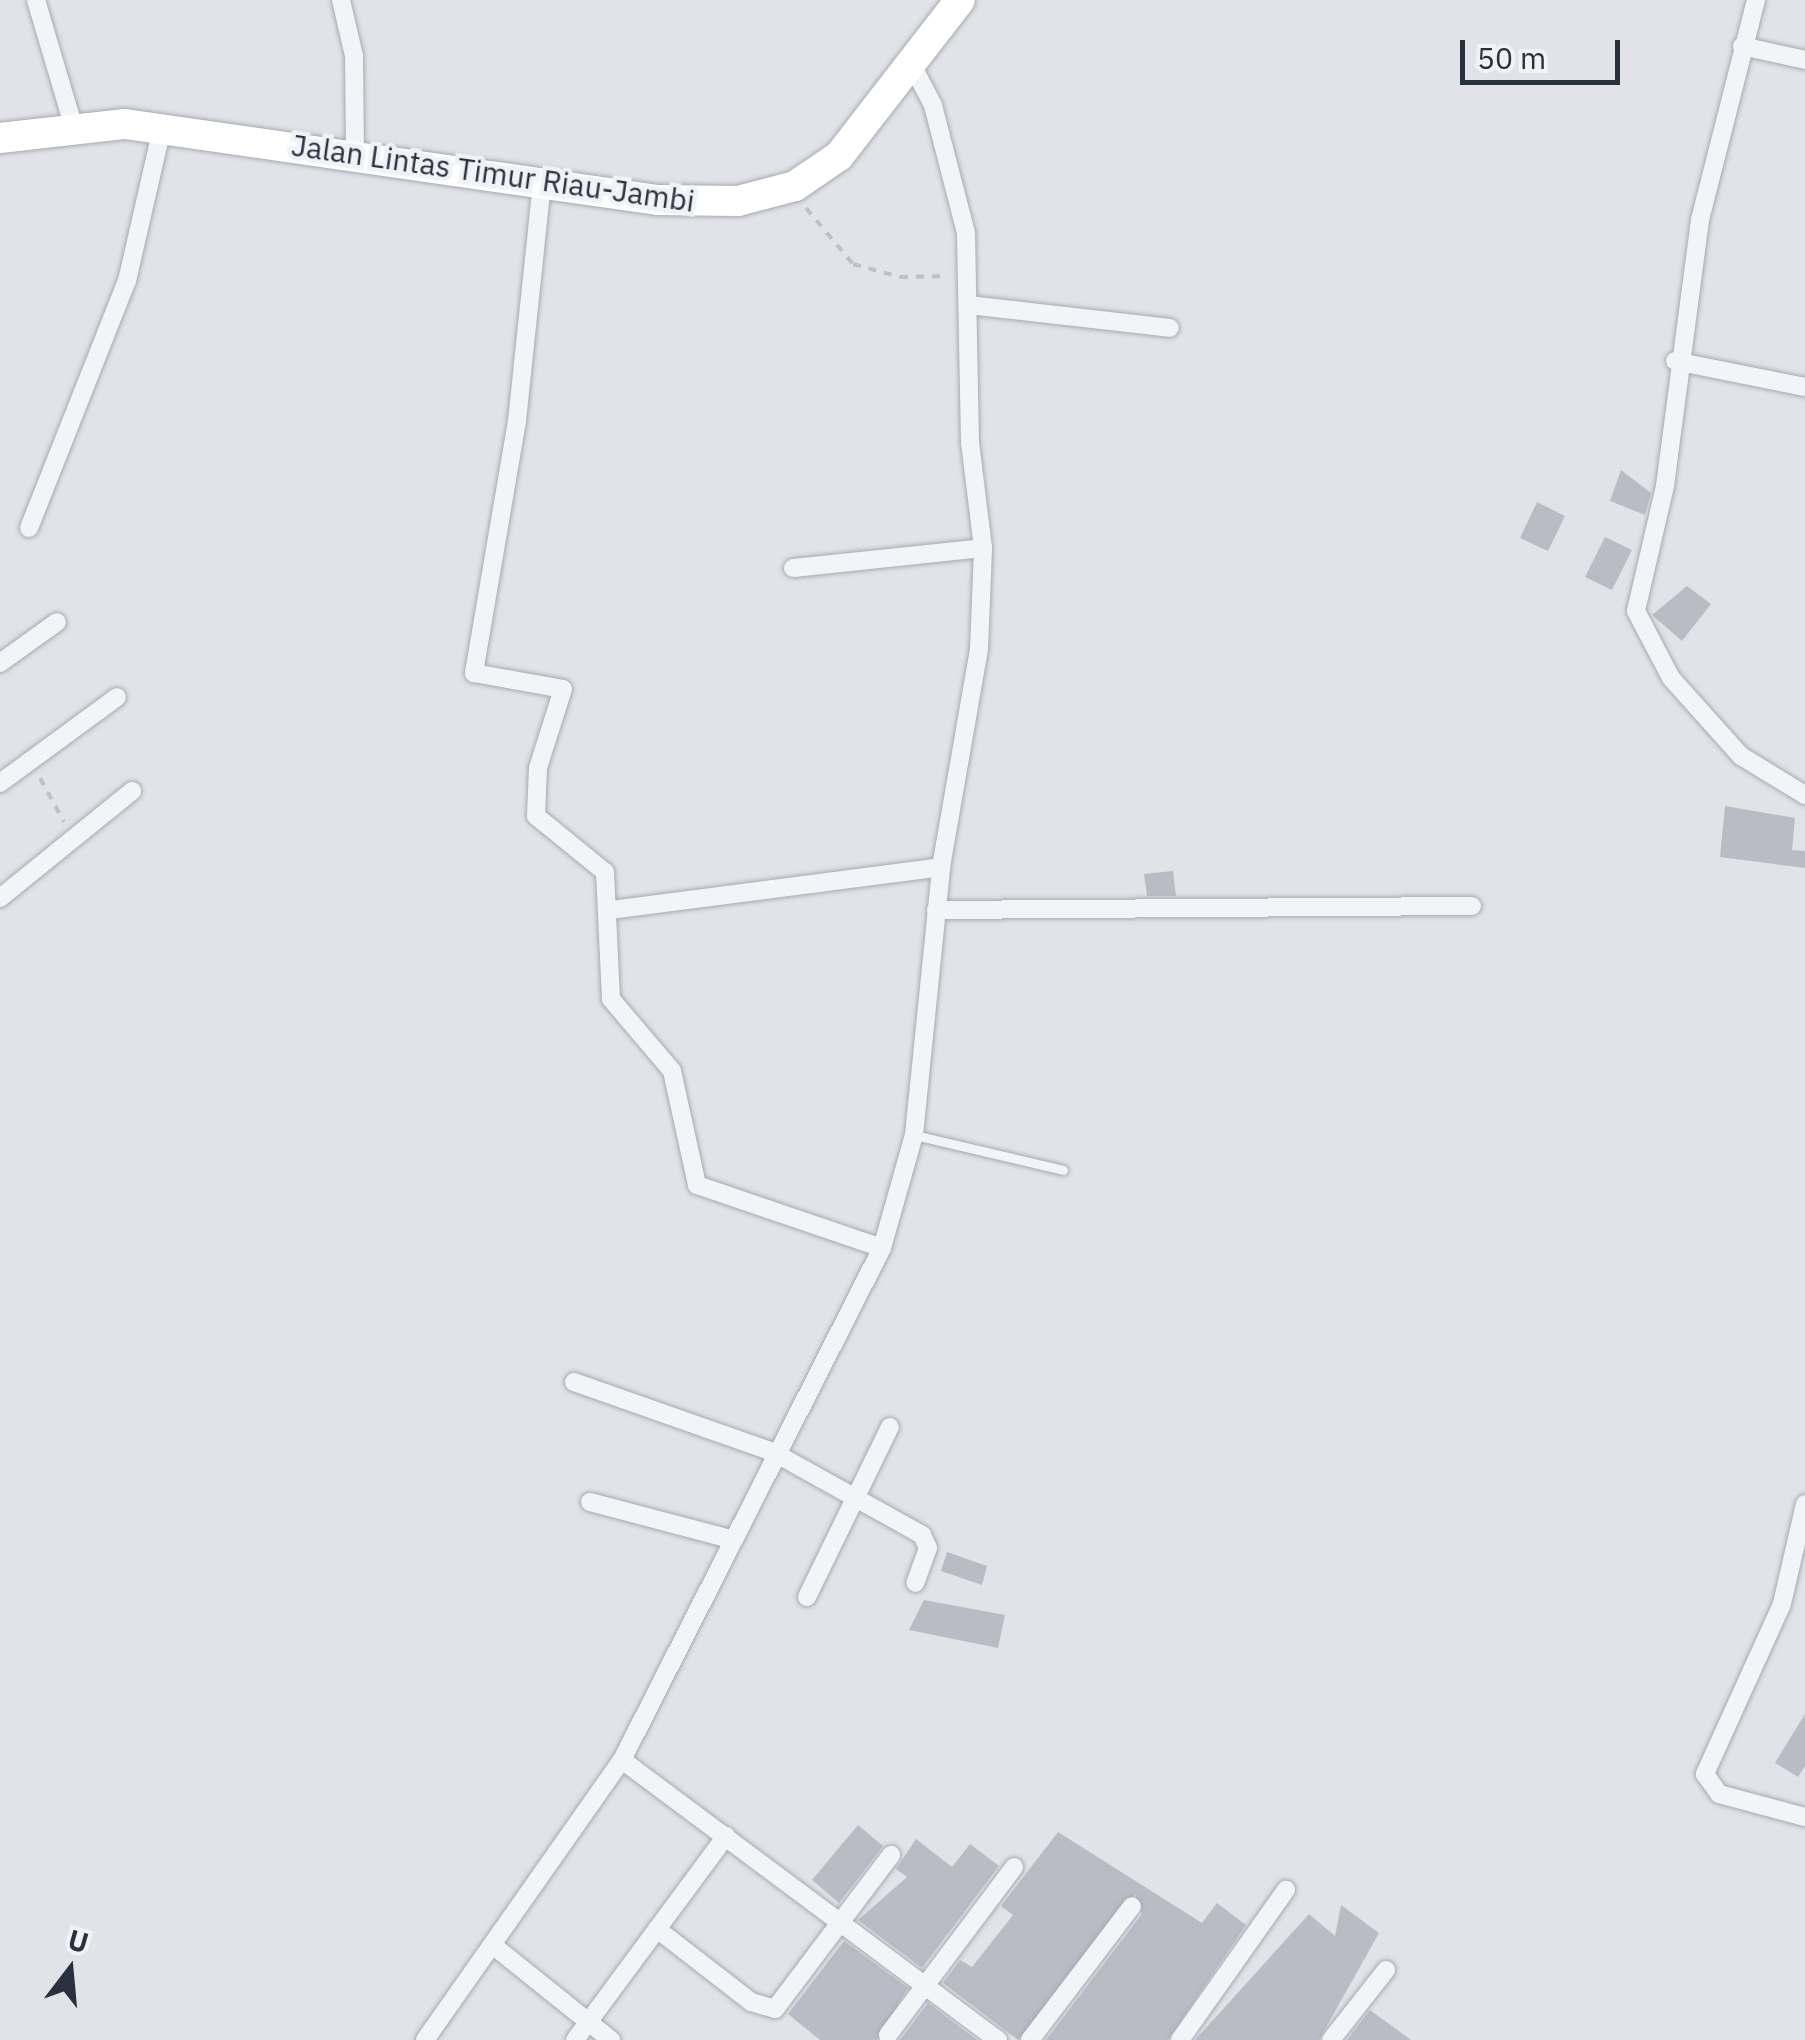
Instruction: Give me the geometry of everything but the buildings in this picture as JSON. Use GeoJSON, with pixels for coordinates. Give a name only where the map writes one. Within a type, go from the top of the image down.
{"type":"FeatureCollection","features":[{"type":"Feature","properties":{"kind":"highway","name":"Jalan Lintas Timur Riau-Jambi"},"geometry":{"type":"LineString","coordinates":[[0,138],[74,124],[162,128],[702,204],[795,186],[868,127],[960,0]]}},
{"type":"Feature","properties":{"kind":"street"},"geometry":{"type":"LineString","coordinates":[[36,0],[74,124]]}},
{"type":"Feature","properties":{"kind":"street"},"geometry":{"type":"LineString","coordinates":[[340,0],[354,56],[355,156]]}},
{"type":"Feature","properties":{"kind":"street"},"geometry":{"type":"LineString","coordinates":[[1756,0],[1742,46],[1676,361],[1665,486],[1636,611],[1671,678],[1742,756],[1805,795]]}},
{"type":"Feature","properties":{"kind":"street"},"geometry":{"type":"LineString","coordinates":[[1742,46],[1805,60]]}},
{"type":"Feature","properties":{"kind":"street"},"geometry":{"type":"LineString","coordinates":[[425,2040],[495,1947],[622,1760],[734,1540],[774,1452],[882,1248],[914,1135],[941,867],[979,649],[983,548],[969,276],[933,105],[914,68]]}},
{"type":"Feature","properties":{"kind":"street"},"geometry":{"type":"LineString","coordinates":[[29,528],[127,281],[162,128]]}},
{"type":"Feature","properties":{"kind":"street"},"geometry":{"type":"LineString","coordinates":[[542,183],[517,422],[474,673],[563,689],[538,768],[536,816],[605,872],[611,910],[611,999],[672,1071],[697,1185],[882,1248]]}},
{"type":"Feature","properties":{"kind":"street"},"geometry":{"type":"LineString","coordinates":[[969,305],[1170,328]]}},
{"type":"Feature","properties":{"kind":"street"},"geometry":{"type":"LineString","coordinates":[[1676,361],[1805,386]]}},
{"type":"Feature","properties":{"kind":"street"},"geometry":{"type":"LineString","coordinates":[[793,568],[983,548]]}},
{"type":"Feature","properties":{"kind":"street"},"geometry":{"type":"LineString","coordinates":[[0,663],[57,622]]}},
{"type":"Feature","properties":{"kind":"street"},"geometry":{"type":"LineString","coordinates":[[0,782],[117,697]]}},
{"type":"Feature","properties":{"kind":"street"},"geometry":{"type":"LineString","coordinates":[[0,898],[132,791]]}},
{"type":"Feature","properties":{"kind":"street"},"geometry":{"type":"LineString","coordinates":[[611,910],[941,867]]}},
{"type":"Feature","properties":{"kind":"street"},"geometry":{"type":"LineString","coordinates":[[936,910],[1472,906]]}},
{"type":"Feature","properties":{"kind":"street"},"geometry":{"type":"LineString","coordinates":[[574,1382],[774,1452],[926,1538],[915,1582]]}},
{"type":"Feature","properties":{"kind":"street"},"geometry":{"type":"LineString","coordinates":[[807,1596],[890,1427]]}},
{"type":"Feature","properties":{"kind":"street"},"geometry":{"type":"LineString","coordinates":[[590,1502],[734,1540]]}},
{"type":"Feature","properties":{"kind":"street"},"geometry":{"type":"LineString","coordinates":[[1805,1504],[1782,1604],[1705,1774],[1718,1794],[1805,1818]]}},
{"type":"Feature","properties":{"kind":"street"},"geometry":{"type":"LineString","coordinates":[[622,1760],[998,2040]]}},
{"type":"Feature","properties":{"kind":"street"},"geometry":{"type":"LineString","coordinates":[[575,2040],[726,1836]]}},
{"type":"Feature","properties":{"kind":"street"},"geometry":{"type":"LineString","coordinates":[[657,1929],[771,2010],[836,1918],[890,1854]]}},
{"type":"Feature","properties":{"kind":"street"},"geometry":{"type":"LineString","coordinates":[[888,2035],[1014,1867]]}},
{"type":"Feature","properties":{"kind":"street"},"geometry":{"type":"LineString","coordinates":[[1180,2040],[1286,1890]]}},
{"type":"Feature","properties":{"kind":"street"},"geometry":{"type":"LineString","coordinates":[[1030,2040],[1132,1906]]}},
{"type":"Feature","properties":{"kind":"street"},"geometry":{"type":"LineString","coordinates":[[495,1947],[611,2040]]}},
{"type":"Feature","properties":{"kind":"street"},"geometry":{"type":"LineString","coordinates":[[1331,2040],[1386,1970]]}},
{"type":"Feature","properties":{"kind":"lane"},"geometry":{"type":"LineString","coordinates":[[914,1135],[1063,1170]]}},
{"type":"Feature","properties":{"kind":"path"},"geometry":{"type":"LineString","coordinates":[[795,186],[815,225],[853,264],[900,277],[969,276]]}},
{"type":"Feature","properties":{"kind":"path"},"geometry":{"type":"LineString","coordinates":[[31,760],[74,840]]}}]}
